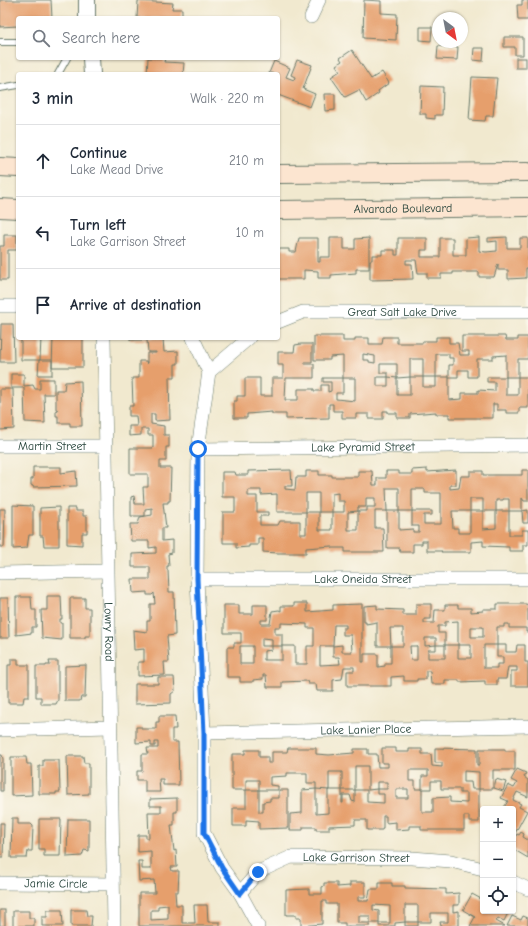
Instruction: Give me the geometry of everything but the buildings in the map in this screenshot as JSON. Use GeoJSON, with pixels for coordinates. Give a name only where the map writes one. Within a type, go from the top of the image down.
{"type":"FeatureCollection","features":[{"type":"Feature","properties":{"kind":"main road"},"geometry":{"type":"LineString","coordinates":[[0,167],[16,168]]}},
{"type":"Feature","properties":{"kind":"main road"},"geometry":{"type":"LineString","coordinates":[[280,174],[528,172]]}},
{"type":"Feature","properties":{"kind":"main road","name":"Alvarado Boulevard"},"geometry":{"type":"LineString","coordinates":[[280,210],[528,207]]}},
{"type":"Feature","properties":{"kind":"main road"},"geometry":{"type":"LineString","coordinates":[[0,208],[16,209]]}},
{"type":"Feature","properties":{"kind":"street"},"geometry":{"type":"LineString","coordinates":[[87,16],[88,0]]}},
{"type":"Feature","properties":{"kind":"street"},"geometry":{"type":"LineString","coordinates":[[311,17],[319,0]]}},
{"type":"Feature","properties":{"kind":"street"},"geometry":{"type":"LineString","coordinates":[[91,60],[92,72]]}},
{"type":"Feature","properties":{"kind":"street"},"geometry":{"type":"LineString","coordinates":[[0,306],[16,306]]}},
{"type":"Feature","properties":{"kind":"street","name":"Great Salt Lake Drive"},"geometry":{"type":"LineString","coordinates":[[280,321],[303,312],[528,312]]}},
{"type":"Feature","properties":{"kind":"street","name":"Lowry Road"},"geometry":{"type":"LineString","coordinates":[[104,340],[112,884],[114,926]]}},
{"type":"Feature","properties":{"kind":"street"},"geometry":{"type":"LineString","coordinates":[[194,340],[209,372],[198,449],[197,579],[204,733],[204,833],[222,868],[240,894],[258,926]]}},
{"type":"Feature","properties":{"kind":"street"},"geometry":{"type":"LineString","coordinates":[[209,372],[247,340]]}},
{"type":"Feature","properties":{"kind":"street","name":"Lake Pyramid Street"},"geometry":{"type":"LineString","coordinates":[[198,449],[528,445]]}},
{"type":"Feature","properties":{"kind":"street","name":"Martin Street"},"geometry":{"type":"LineString","coordinates":[[0,446],[105,446]]}},
{"type":"Feature","properties":{"kind":"street"},"geometry":{"type":"LineString","coordinates":[[0,572],[107,571]]}},
{"type":"Feature","properties":{"kind":"street","name":"Lake Oneida Street"},"geometry":{"type":"LineString","coordinates":[[197,579],[528,579]]}},
{"type":"Feature","properties":{"kind":"street","name":"Lake Lanier Place"},"geometry":{"type":"LineString","coordinates":[[204,733],[528,726]]}},
{"type":"Feature","properties":{"kind":"street"},"geometry":{"type":"LineString","coordinates":[[0,730],[110,727]]}},
{"type":"Feature","properties":{"kind":"street","name":"Lake Garrison Street"},"geometry":{"type":"LineString","coordinates":[[240,894],[258,872],[292,857],[412,858],[451,861],[480,868]]}},
{"type":"Feature","properties":{"kind":"street","name":"Jamie Circle"},"geometry":{"type":"LineString","coordinates":[[0,883],[112,884]]}},
{"type":"Feature","properties":{"kind":"street"},"geometry":{"type":"LineString","coordinates":[[516,883],[528,889]]}},
{"type":"Feature","properties":{"kind":"lane"},"geometry":{"type":"LineString","coordinates":[[0,42],[16,42]]}},
{"type":"Feature","properties":{"kind":"lane"},"geometry":{"type":"LineString","coordinates":[[59,72],[66,60]]}},
{"type":"Feature","properties":{"kind":"lane"},"geometry":{"type":"LineString","coordinates":[[0,88],[16,85]]}},
{"type":"Feature","properties":{"kind":"route"},"geometry":{"type":"LineString","coordinates":[[198,449],[197,579],[204,733],[204,833],[222,868],[240,894],[258,872]]}}]}
